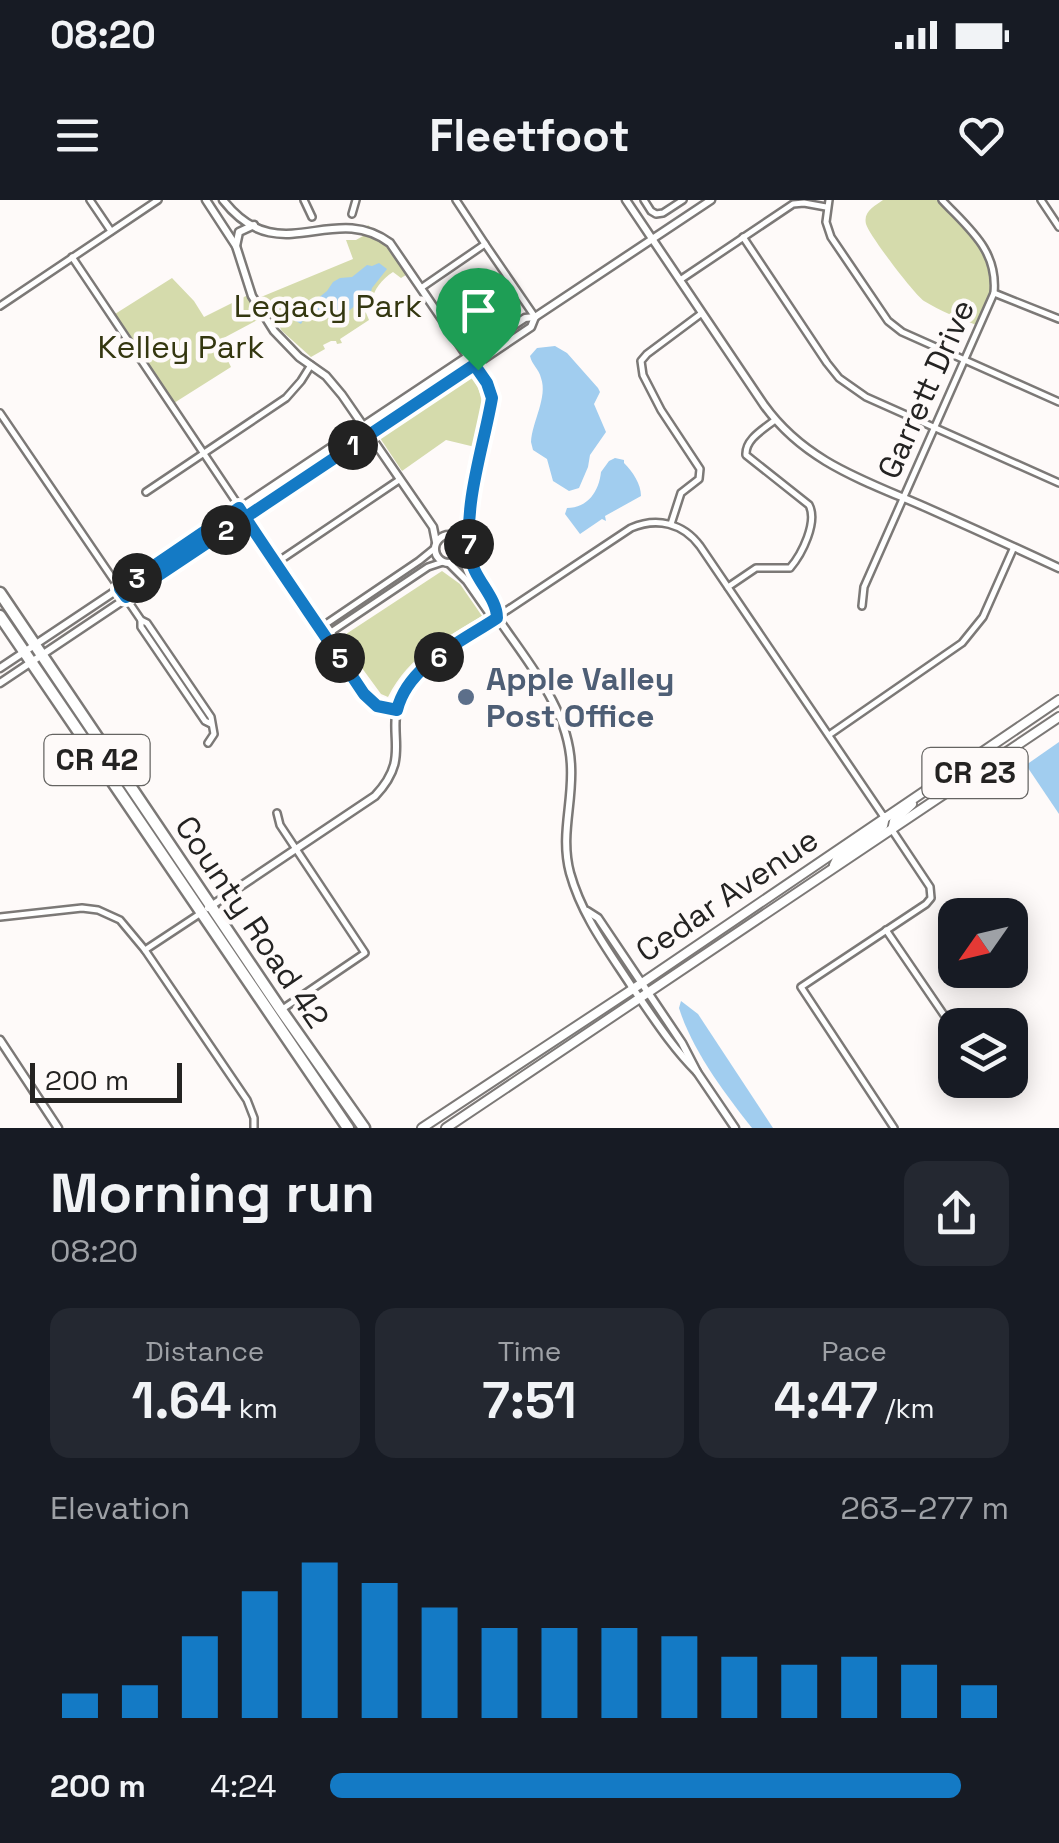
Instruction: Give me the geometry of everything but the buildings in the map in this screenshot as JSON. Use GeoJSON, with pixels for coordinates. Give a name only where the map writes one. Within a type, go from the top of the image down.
{"type":"FeatureCollection","features":[{"type":"Feature","properties":{"kind":"highway","name":"County Road 42"},"geometry":{"type":"LineString","coordinates":[[0,594],[348,1128]]}},
{"type":"Feature","properties":{"kind":"highway","name":"County Road 42"},"geometry":{"type":"LineString","coordinates":[[0,616],[364,1128]]}},
{"type":"Feature","properties":{"kind":"main road","name":"Cedar Avenue"},"geometry":{"type":"LineString","coordinates":[[446,1128],[1059,700]]}},
{"type":"Feature","properties":{"kind":"main road","name":"Cedar Avenue"},"geometry":{"type":"LineString","coordinates":[[422,1128],[832,869],[1059,717]]}},
{"type":"Feature","properties":{"kind":"main road"},"geometry":{"type":"LineString","coordinates":[[892,830],[894,821],[934,784]]}},
{"type":"Feature","properties":{"kind":"main road"},"geometry":{"type":"LineString","coordinates":[[832,869],[837,859],[883,826],[885,818]]}},
{"type":"Feature","properties":{"kind":"street"},"geometry":{"type":"LineString","coordinates":[[90,200],[111,232]]}},
{"type":"Feature","properties":{"kind":"street"},"geometry":{"type":"LineString","coordinates":[[0,306],[158,200]]}},
{"type":"Feature","properties":{"kind":"street"},"geometry":{"type":"LineString","coordinates":[[206,200],[236,246],[257,306],[282,340],[332,382],[434,527],[436,556],[467,580],[547,692],[564,729],[571,767],[565,824],[570,874],[586,910],[598,918],[640,990],[682,1044],[735,1128]]}},
{"type":"Feature","properties":{"kind":"street"},"geometry":{"type":"LineString","coordinates":[[222,200],[238,216],[256,224],[284,227],[314,216],[304,200]]}},
{"type":"Feature","properties":{"kind":"street"},"geometry":{"type":"LineString","coordinates":[[356,200],[360,217]]}},
{"type":"Feature","properties":{"kind":"street"},"geometry":{"type":"LineString","coordinates":[[456,200],[535,317]]}},
{"type":"Feature","properties":{"kind":"street"},"geometry":{"type":"LineString","coordinates":[[626,200],[775,420],[796,441],[816,457],[1059,568]]}},
{"type":"Feature","properties":{"kind":"street"},"geometry":{"type":"LineString","coordinates":[[644,200],[656,214],[683,200]]}},
{"type":"Feature","properties":{"kind":"street"},"geometry":{"type":"LineString","coordinates":[[38,650],[239,508],[711,200]]}},
{"type":"Feature","properties":{"kind":"street","name":"Garrett Drive"},"geometry":{"type":"LineString","coordinates":[[862,606],[864,587],[994,293],[994,268],[983,244],[942,200]]}},
{"type":"Feature","properties":{"kind":"street"},"geometry":{"type":"LineString","coordinates":[[1040,200],[1059,227]]}},
{"type":"Feature","properties":{"kind":"street"},"geometry":{"type":"LineString","coordinates":[[680,280],[793,204],[828,203],[826,222],[831,237],[888,321],[902,332],[1059,402]]}},
{"type":"Feature","properties":{"kind":"street"},"geometry":{"type":"LineString","coordinates":[[325,636],[428,567],[460,559],[492,398],[487,383],[386,238],[360,217],[340,212]]}},
{"type":"Feature","properties":{"kind":"street"},"geometry":{"type":"LineString","coordinates":[[236,246],[239,232],[256,224]]}},
{"type":"Feature","properties":{"kind":"street"},"geometry":{"type":"LineString","coordinates":[[743,237],[840,378],[866,397],[1059,483]]}},
{"type":"Feature","properties":{"kind":"street"},"geometry":{"type":"LineString","coordinates":[[421,288],[484,244]]}},
{"type":"Feature","properties":{"kind":"street"},"geometry":{"type":"LineString","coordinates":[[72,258],[369,700],[397,710]]}},
{"type":"Feature","properties":{"kind":"street"},"geometry":{"type":"LineString","coordinates":[[994,293],[1059,320]]}},
{"type":"Feature","properties":{"kind":"street"},"geometry":{"type":"LineString","coordinates":[[671,524],[681,493],[699,479],[700,470],[661,410],[641,371],[642,361],[702,313]]}},
{"type":"Feature","properties":{"kind":"street"},"geometry":{"type":"LineString","coordinates":[[0,668],[27,657],[126,597],[532,327],[535,317]]}},
{"type":"Feature","properties":{"kind":"street"},"geometry":{"type":"LineString","coordinates":[[146,492],[286,398],[311,365]]}},
{"type":"Feature","properties":{"kind":"street"},"geometry":{"type":"LineString","coordinates":[[0,413],[126,597],[141,620],[141,627],[205,721],[211,724],[214,734],[208,742]]}},
{"type":"Feature","properties":{"kind":"street"},"geometry":{"type":"LineString","coordinates":[[728,586],[756,568],[790,568],[813,520],[809,504],[746,455],[748,442],[775,420]]}},
{"type":"Feature","properties":{"kind":"street"},"geometry":{"type":"LineString","coordinates":[[276,563],[400,480]]}},
{"type":"Feature","properties":{"kind":"street"},"geometry":{"type":"LineString","coordinates":[[469,512],[470,558],[481,584]]}},
{"type":"Feature","properties":{"kind":"street"},"geometry":{"type":"LineString","coordinates":[[145,950],[371,800],[391,774],[396,757],[397,710],[404,691],[418,673],[631,528],[650,522],[671,524],[696,540],[885,818]]}},
{"type":"Feature","properties":{"kind":"street"},"geometry":{"type":"LineString","coordinates":[[320,628],[419,562],[448,535],[456,537],[466,567],[497,609],[497,618]]}},
{"type":"Feature","properties":{"kind":"street"},"geometry":{"type":"LineString","coordinates":[[828,735],[962,643],[983,616],[1014,547]]}},
{"type":"Feature","properties":{"kind":"street"},"geometry":{"type":"LineString","coordinates":[[0,683],[27,657]]}},
{"type":"Feature","properties":{"kind":"street"},"geometry":{"type":"LineString","coordinates":[[277,813],[280,825],[365,953],[281,1010]]}},
{"type":"Feature","properties":{"kind":"street"},"geometry":{"type":"LineString","coordinates":[[892,830],[932,894],[926,904],[801,987],[894,1128]]}},
{"type":"Feature","properties":{"kind":"street"},"geometry":{"type":"LineString","coordinates":[[0,917],[76,908],[93,909],[124,924],[247,1100],[254,1128]]}},
{"type":"Feature","properties":{"kind":"street"},"geometry":{"type":"LineString","coordinates":[[886,930],[939,1008]]}},
{"type":"Feature","properties":{"kind":"street"},"geometry":{"type":"LineString","coordinates":[[0,1040],[58,1128]]}},
{"type":"Feature","properties":{"kind":"green space"},"geometry":{"type":"Polygon","coordinates":[[[883,200],[939,200],[976,239],[992,274],[989,297],[976,325],[924,301],[892,264],[866,224],[868,212],[883,200]]]}},
{"type":"Feature","properties":{"kind":"green space","name":"Legacy Park"},"geometry":{"type":"Polygon","coordinates":[[[368,225],[383,239],[406,275],[401,278],[393,272],[385,278],[372,302],[364,308],[369,320],[340,339],[342,343],[331,341],[311,357],[282,331],[261,297],[353,259],[346,240],[363,236],[368,225]]]}},
{"type":"Feature","properties":{"kind":"green space","name":"Kelley Park"},"geometry":{"type":"Polygon","coordinates":[[[172,278],[204,317],[248,295],[261,318],[218,341],[231,367],[174,403],[115,314],[172,278]]]}},
{"type":"Feature","properties":{"kind":"green space"},"geometry":{"type":"Polygon","coordinates":[[[472,377],[482,403],[475,447],[446,440],[402,471],[380,438],[472,377]]]}},
{"type":"Feature","properties":{"kind":"green space"},"geometry":{"type":"Polygon","coordinates":[[[442,571],[460,584],[482,616],[417,659],[388,697],[381,694],[340,638],[442,571]]]}},
{"type":"Feature","properties":{"kind":"water"},"geometry":{"type":"Polygon","coordinates":[[[379,263],[387,269],[372,288],[369,299],[344,315],[314,314],[301,324],[288,316],[287,306],[291,303],[317,299],[333,282],[379,263]]]}},
{"type":"Feature","properties":{"kind":"water"},"geometry":{"type":"Polygon","coordinates":[[[555,346],[567,353],[598,388],[594,404],[606,432],[590,455],[579,488],[569,491],[553,481],[547,459],[533,450],[531,442],[543,385],[530,356],[537,348],[555,346]]]}},
{"type":"Feature","properties":{"kind":"water"},"geometry":{"type":"Polygon","coordinates":[[[615,458],[624,460],[641,496],[580,534],[565,514],[567,508],[581,505],[591,497],[601,472],[615,458]]]}},
{"type":"Feature","properties":{"kind":"water"},"geometry":{"type":"Polygon","coordinates":[[[1059,742],[1059,814],[1026,765],[1059,742]]]}},
{"type":"Feature","properties":{"kind":"water"},"geometry":{"type":"Polygon","coordinates":[[[681,1001],[698,1014],[773,1128],[752,1128],[731,1101],[692,1040],[679,1008],[681,1001]]]}},
{"type":"Feature","properties":{"kind":"place","name":"Apple Valley Post Office"},"geometry":{"type":"Point","coordinates":[466,697]}},
{"type":"Feature","properties":{"kind":"route"},"geometry":{"type":"LineString","coordinates":[[478,370],[474,365],[374,431],[245,517],[126,597],[120,589],[239,508],[245,517],[364,694],[377,706],[397,710],[404,691],[418,673],[497,618],[497,609],[470,558],[469,512],[492,398],[478,370]]}}]}
